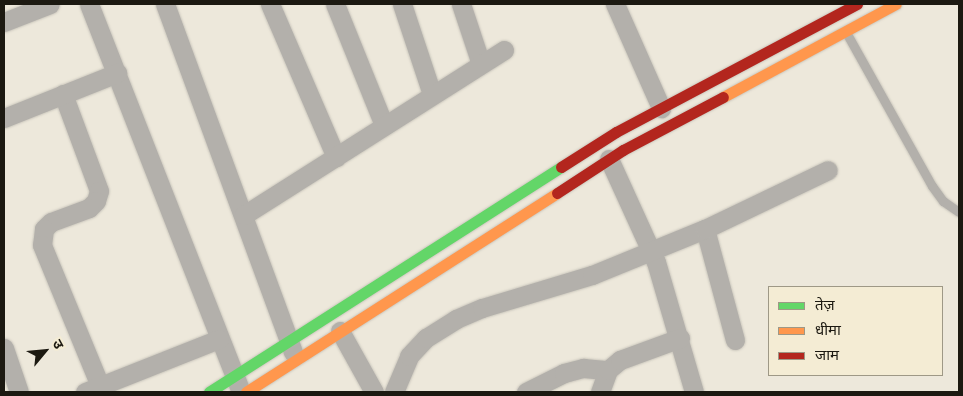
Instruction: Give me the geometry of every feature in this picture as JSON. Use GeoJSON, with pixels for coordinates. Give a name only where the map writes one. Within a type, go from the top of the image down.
{"type":"FeatureCollection","features":[{"type":"Feature","properties":{"kind":"street"},"geometry":{"type":"LineString","coordinates":[[4,22],[50,4]]}},
{"type":"Feature","properties":{"kind":"street"},"geometry":{"type":"LineString","coordinates":[[89,4],[238,384]]}},
{"type":"Feature","properties":{"kind":"street"},"geometry":{"type":"LineString","coordinates":[[270,4],[336,156]]}},
{"type":"Feature","properties":{"kind":"street"},"geometry":{"type":"LineString","coordinates":[[335,4],[384,125]]}},
{"type":"Feature","properties":{"kind":"street"},"geometry":{"type":"LineString","coordinates":[[402,4],[432,94]]}},
{"type":"Feature","properties":{"kind":"street"},"geometry":{"type":"LineString","coordinates":[[461,4],[481,64]]}},
{"type":"Feature","properties":{"kind":"street"},"geometry":{"type":"LineString","coordinates":[[615,4],[661,108]]}},
{"type":"Feature","properties":{"kind":"street"},"geometry":{"type":"LineString","coordinates":[[209,392],[238,384],[288,342],[616,132],[841,8],[857,4]]}},
{"type":"Feature","properties":{"kind":"street"},"geometry":{"type":"LineString","coordinates":[[246,392],[608,159],[896,4]]}},
{"type":"Feature","properties":{"kind":"street"},"geometry":{"type":"LineString","coordinates":[[171,6],[288,342],[296,359]]}},
{"type":"Feature","properties":{"kind":"street"},"geometry":{"type":"LineString","coordinates":[[841,8],[845,31]]}},
{"type":"Feature","properties":{"kind":"street"},"geometry":{"type":"LineString","coordinates":[[244,215],[504,50]]}},
{"type":"Feature","properties":{"kind":"street"},"geometry":{"type":"LineString","coordinates":[[4,118],[117,73]]}},
{"type":"Feature","properties":{"kind":"street"},"geometry":{"type":"LineString","coordinates":[[63,94],[99,191],[96,201],[89,208],[51,222],[44,229],[42,245],[93,389],[220,339]]}},
{"type":"Feature","properties":{"kind":"street"},"geometry":{"type":"LineString","coordinates":[[608,159],[650,249],[680,338],[694,392]]}},
{"type":"Feature","properties":{"kind":"street"},"geometry":{"type":"LineString","coordinates":[[394,392],[410,356],[426,338],[456,319],[482,308],[592,275],[650,249],[705,229],[828,170]]}},
{"type":"Feature","properties":{"kind":"street"},"geometry":{"type":"LineString","coordinates":[[705,229],[734,340]]}},
{"type":"Feature","properties":{"kind":"street"},"geometry":{"type":"LineString","coordinates":[[340,331],[374,392]]}},
{"type":"Feature","properties":{"kind":"street"},"geometry":{"type":"LineString","coordinates":[[600,392],[608,370],[620,360],[680,338]]}},
{"type":"Feature","properties":{"kind":"street"},"geometry":{"type":"LineString","coordinates":[[4,348],[19,392]]}},
{"type":"Feature","properties":{"kind":"street"},"geometry":{"type":"LineString","coordinates":[[526,392],[573,370],[596,367],[608,370]]}},
{"type":"Feature","properties":{"kind":"lane"},"geometry":{"type":"LineString","coordinates":[[845,31],[926,178],[943,201],[959,212]]}},
{"type":"Feature","properties":{"kind":"traffic: fast"},"geometry":{"type":"LineString","coordinates":[[209,392],[561,167]]}},
{"type":"Feature","properties":{"kind":"traffic: slow"},"geometry":{"type":"LineString","coordinates":[[723,97],[896,4]]}},
{"type":"Feature","properties":{"kind":"traffic: slow"},"geometry":{"type":"LineString","coordinates":[[246,392],[557,193]]}},
{"type":"Feature","properties":{"kind":"traffic: jam"},"geometry":{"type":"LineString","coordinates":[[561,167],[616,132],[857,4]]}},
{"type":"Feature","properties":{"kind":"traffic: jam"},"geometry":{"type":"LineString","coordinates":[[557,193],[623,150],[723,97]]}}]}
